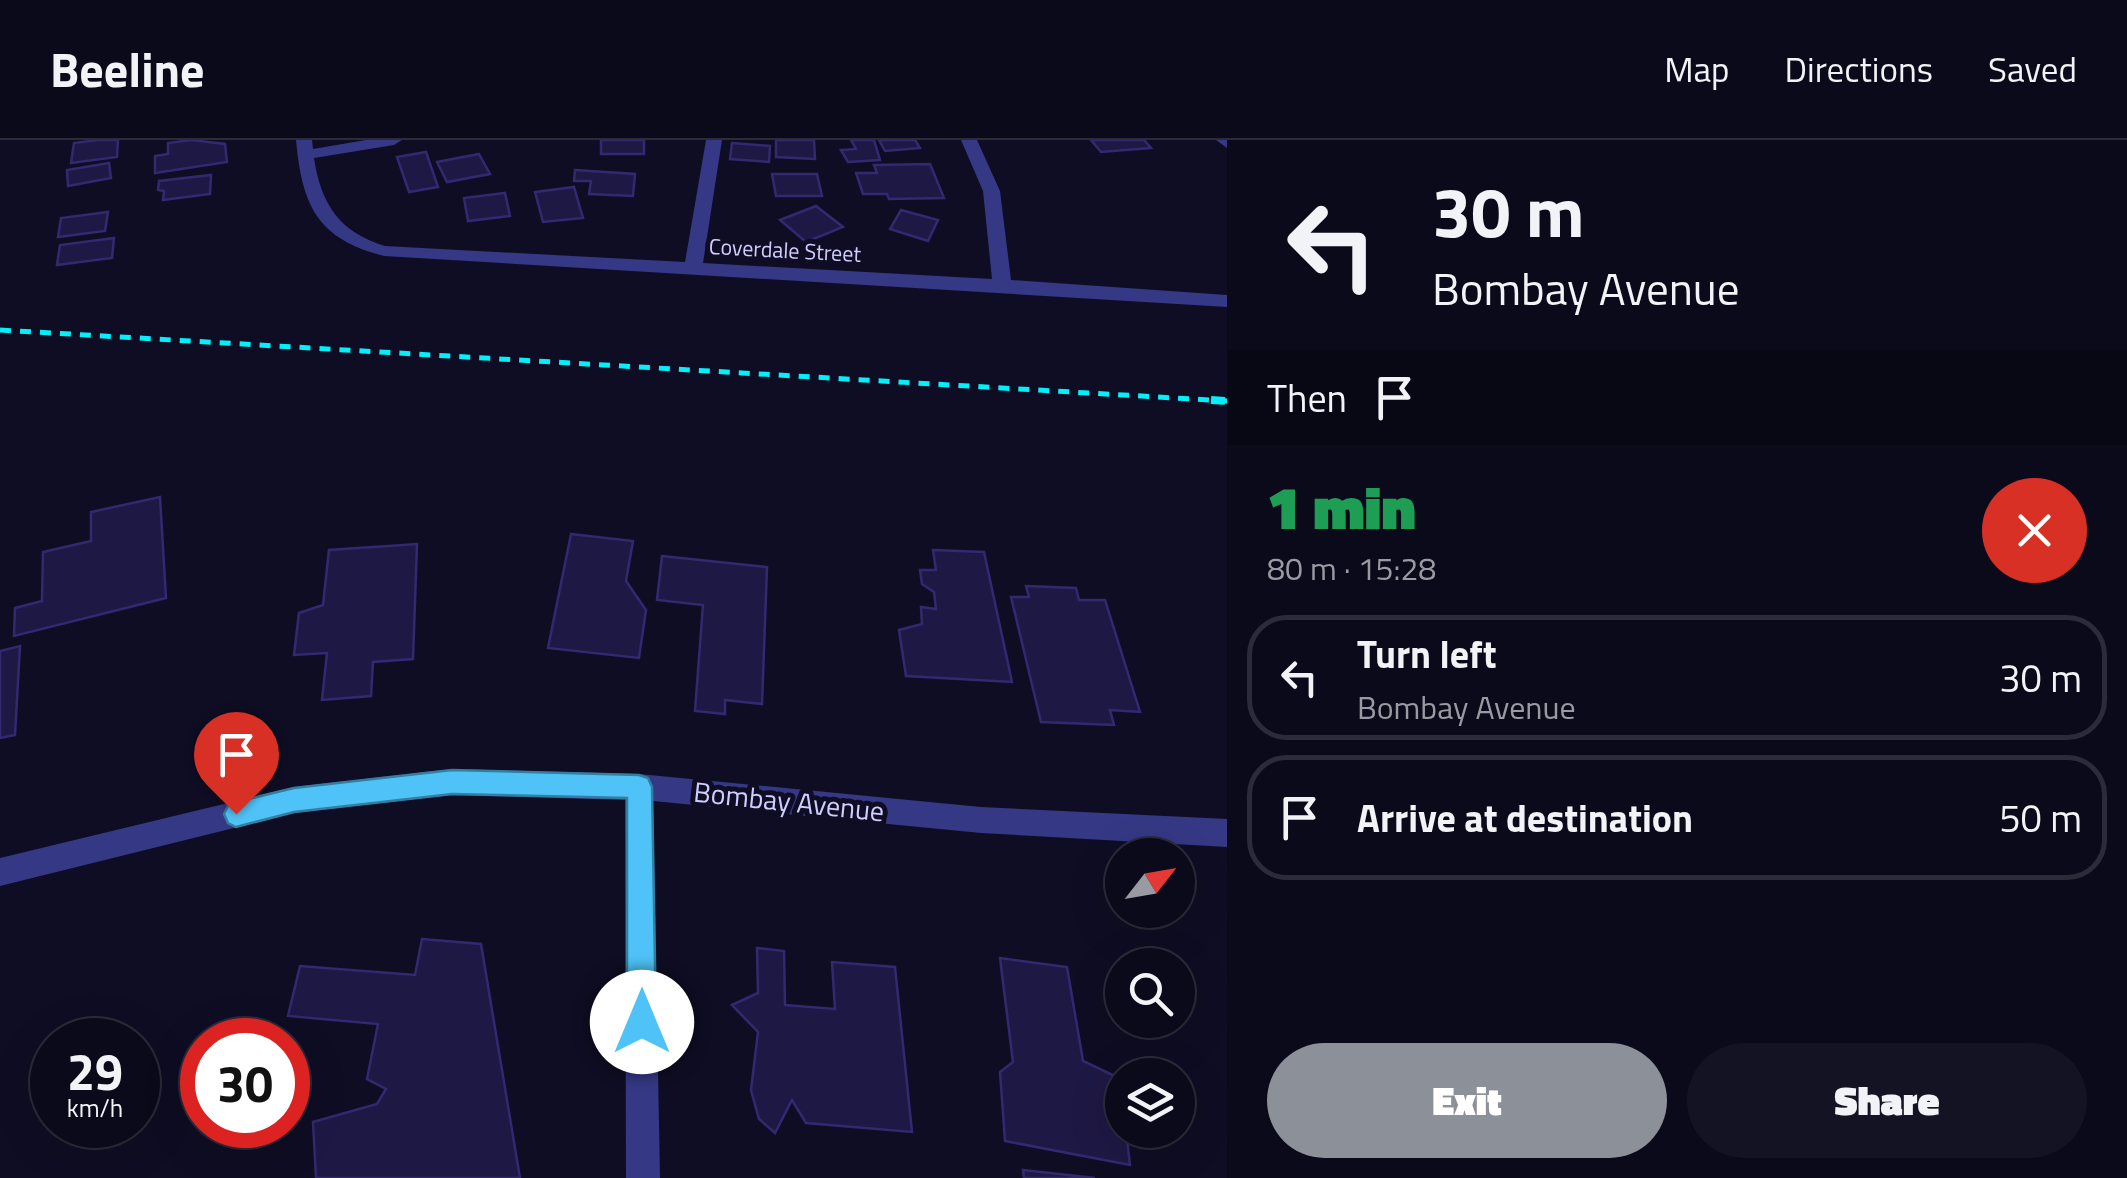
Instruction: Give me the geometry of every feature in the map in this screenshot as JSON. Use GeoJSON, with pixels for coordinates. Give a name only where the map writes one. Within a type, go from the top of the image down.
{"type":"FeatureCollection","features":[{"type":"Feature","properties":{"kind":"street"},"geometry":{"type":"LineString","coordinates":[[304,147],[394,140]]}},
{"type":"Feature","properties":{"kind":"street"},"geometry":{"type":"LineString","coordinates":[[692,267],[714,140]]}},
{"type":"Feature","properties":{"kind":"street"},"geometry":{"type":"LineString","coordinates":[[969,140],[988,178],[997,220],[1002,284]]}},
{"type":"Feature","properties":{"kind":"street","name":"Coverdale Street"},"geometry":{"type":"LineString","coordinates":[[304,147],[318,206],[342,238],[384,251],[1002,284],[1227,301]]}},
{"type":"Feature","properties":{"kind":"street","name":"Bombay Avenue"},"geometry":{"type":"LineString","coordinates":[[0,872],[294,800],[452,782],[639,787],[981,820],[1226,835]]}},
{"type":"Feature","properties":{"kind":"street"},"geometry":{"type":"LineString","coordinates":[[639,787],[643,1178]]}},
{"type":"Feature","properties":{"kind":"building"},"geometry":{"type":"Polygon","coordinates":[[[118,140],[117,157],[71,163],[74,143],[118,140]]]}},
{"type":"Feature","properties":{"kind":"building"},"geometry":{"type":"Polygon","coordinates":[[[191,140],[225,144],[227,162],[155,173],[155,156],[168,154],[168,143],[191,140]]]}},
{"type":"Feature","properties":{"kind":"building"},"geometry":{"type":"Polygon","coordinates":[[[601,140],[644,140],[644,154],[601,154],[601,140]]]}},
{"type":"Feature","properties":{"kind":"building"},"geometry":{"type":"Polygon","coordinates":[[[776,140],[814,140],[815,159],[776,157],[776,140]]]}},
{"type":"Feature","properties":{"kind":"building"},"geometry":{"type":"Polygon","coordinates":[[[851,140],[874,140],[880,160],[848,162],[841,150],[856,149],[851,140]]]}},
{"type":"Feature","properties":{"kind":"building"},"geometry":{"type":"Polygon","coordinates":[[[879,140],[915,140],[920,148],[885,151],[879,140]]]}},
{"type":"Feature","properties":{"kind":"building"},"geometry":{"type":"Polygon","coordinates":[[[1091,140],[1144,140],[1151,148],[1101,152],[1091,140]]]}},
{"type":"Feature","properties":{"kind":"building"},"geometry":{"type":"Polygon","coordinates":[[[732,143],[770,146],[769,162],[730,159],[732,143]]]}},
{"type":"Feature","properties":{"kind":"building"},"geometry":{"type":"Polygon","coordinates":[[[426,152],[438,187],[409,192],[397,157],[426,152]]]}},
{"type":"Feature","properties":{"kind":"building"},"geometry":{"type":"Polygon","coordinates":[[[479,154],[490,174],[447,182],[437,162],[479,154]]]}},
{"type":"Feature","properties":{"kind":"building"},"geometry":{"type":"Polygon","coordinates":[[[109,163],[111,178],[68,186],[67,170],[109,163]]]}},
{"type":"Feature","properties":{"kind":"building"},"geometry":{"type":"Polygon","coordinates":[[[930,164],[944,198],[889,199],[887,194],[863,194],[856,173],[877,173],[874,165],[930,164]]]}},
{"type":"Feature","properties":{"kind":"building"},"geometry":{"type":"Polygon","coordinates":[[[575,170],[635,174],[633,196],[589,194],[591,181],[574,181],[575,170]]]}},
{"type":"Feature","properties":{"kind":"building"},"geometry":{"type":"Polygon","coordinates":[[[772,174],[817,174],[822,196],[776,196],[772,174]]]}},
{"type":"Feature","properties":{"kind":"building"},"geometry":{"type":"Polygon","coordinates":[[[211,175],[210,194],[163,200],[164,191],[158,190],[159,181],[211,175]]]}},
{"type":"Feature","properties":{"kind":"building"},"geometry":{"type":"Polygon","coordinates":[[[574,187],[583,218],[543,222],[535,192],[574,187]]]}},
{"type":"Feature","properties":{"kind":"building"},"geometry":{"type":"Polygon","coordinates":[[[505,193],[510,216],[468,221],[464,198],[505,193]]]}},
{"type":"Feature","properties":{"kind":"building"},"geometry":{"type":"Polygon","coordinates":[[[816,206],[843,227],[806,242],[780,220],[816,206]]]}},
{"type":"Feature","properties":{"kind":"building"},"geometry":{"type":"Polygon","coordinates":[[[901,210],[938,220],[928,241],[890,229],[901,210]]]}},
{"type":"Feature","properties":{"kind":"building"},"geometry":{"type":"Polygon","coordinates":[[[108,212],[105,231],[58,237],[61,218],[108,212]]]}},
{"type":"Feature","properties":{"kind":"building"},"geometry":{"type":"Polygon","coordinates":[[[114,238],[112,258],[57,265],[60,245],[114,238]]]}},
{"type":"Feature","properties":{"kind":"building"},"geometry":{"type":"Polygon","coordinates":[[[160,497],[166,598],[14,636],[15,608],[42,601],[43,552],[91,541],[91,512],[160,497]]]}},
{"type":"Feature","properties":{"kind":"building"},"geometry":{"type":"Polygon","coordinates":[[[571,534],[633,541],[626,581],[646,610],[639,658],[548,648],[571,534]]]}},
{"type":"Feature","properties":{"kind":"building"},"geometry":{"type":"Polygon","coordinates":[[[417,544],[413,659],[373,662],[371,696],[322,700],[327,653],[294,655],[299,613],[323,605],[329,550],[417,544]]]}},
{"type":"Feature","properties":{"kind":"building"},"geometry":{"type":"Polygon","coordinates":[[[933,550],[984,552],[1012,682],[906,676],[899,630],[922,624],[921,607],[936,609],[934,592],[922,584],[920,570],[936,570],[933,550]]]}},
{"type":"Feature","properties":{"kind":"building"},"geometry":{"type":"Polygon","coordinates":[[[662,556],[767,567],[762,704],[725,700],[725,714],[695,711],[703,605],[657,600],[662,556]]]}},
{"type":"Feature","properties":{"kind":"building"},"geometry":{"type":"Polygon","coordinates":[[[1026,586],[1076,588],[1079,600],[1105,600],[1140,712],[1110,710],[1114,725],[1041,722],[1011,597],[1029,597],[1026,586]]]}},
{"type":"Feature","properties":{"kind":"building"},"geometry":{"type":"Polygon","coordinates":[[[20,646],[15,735],[0,738],[0,651],[20,646]]]}},
{"type":"Feature","properties":{"kind":"building"},"geometry":{"type":"Polygon","coordinates":[[[422,939],[481,944],[520,1178],[316,1178],[313,1122],[377,1104],[386,1089],[367,1079],[378,1024],[288,1016],[300,966],[415,975],[422,939]]]}},
{"type":"Feature","properties":{"kind":"building"},"geometry":{"type":"Polygon","coordinates":[[[757,948],[784,951],[785,1005],[835,1009],[832,962],[895,967],[912,1132],[806,1123],[792,1100],[775,1133],[759,1119],[751,1090],[758,1032],[732,1005],[758,993],[757,948]]]}},
{"type":"Feature","properties":{"kind":"building"},"geometry":{"type":"Polygon","coordinates":[[[1000,958],[1067,967],[1083,1061],[1105,1071],[1105,1148],[1128,1148],[1130,1165],[1005,1141],[1000,1072],[1013,1062],[1000,958]]]}},
{"type":"Feature","properties":{"kind":"building"},"geometry":{"type":"Polygon","coordinates":[[[1023,1170],[1095,1178],[1024,1178],[1023,1170]]]}},
{"type":"Feature","properties":{"kind":"railway"},"geometry":{"type":"LineString","coordinates":[[0,330],[1227,401],[1211,400]]}},
{"type":"Feature","properties":{"kind":"route"},"geometry":{"type":"LineString","coordinates":[[236,814],[294,800],[452,782],[639,787],[642,1022]]}}]}
